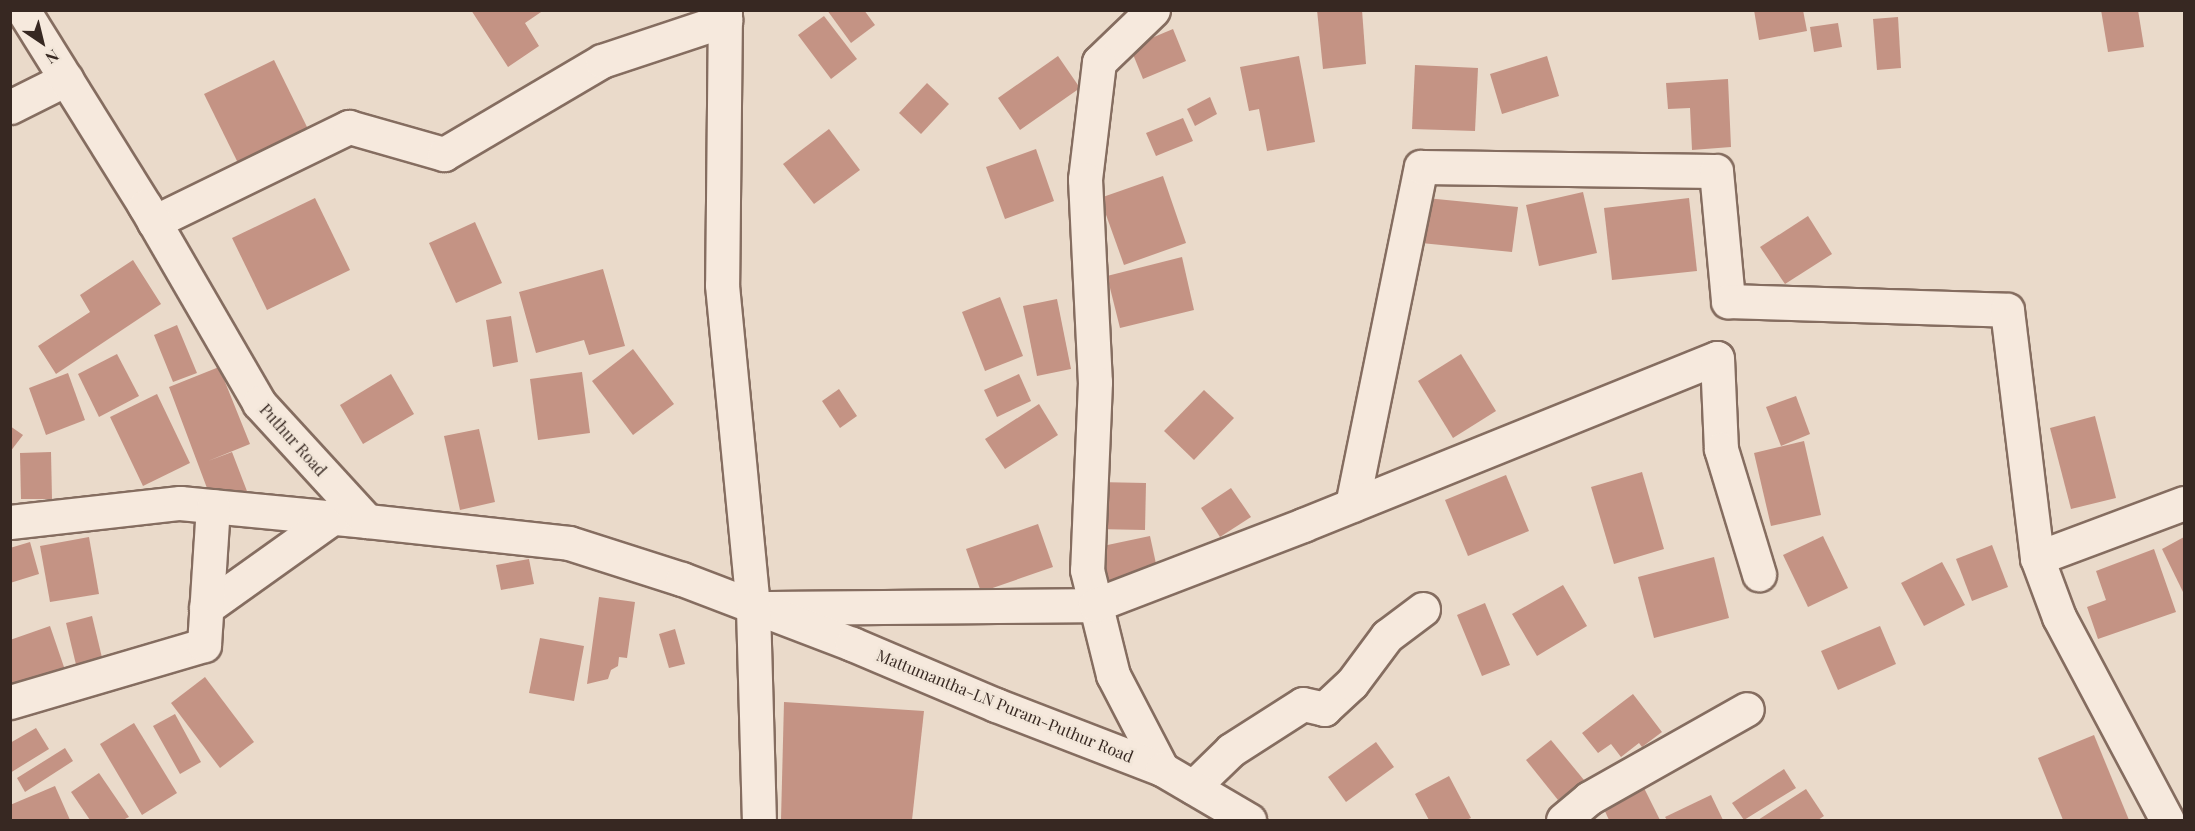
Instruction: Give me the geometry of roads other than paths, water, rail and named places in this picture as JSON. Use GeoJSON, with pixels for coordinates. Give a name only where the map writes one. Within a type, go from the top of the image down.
{"type":"FeatureCollection","features":[{"type":"Feature","properties":{"kind":"street","name":"Puthur Road"},"geometry":{"type":"LineString","coordinates":[[23,10],[154,222],[259,403],[367,521]]}},
{"type":"Feature","properties":{"kind":"street"},"geometry":{"type":"LineString","coordinates":[[1153,10],[1099,62],[1084,179],[1095,382],[1087,570],[1113,675],[1162,769]]}},
{"type":"Feature","properties":{"kind":"street"},"geometry":{"type":"LineString","coordinates":[[154,222],[349,127],[444,154],[602,61],[725,15],[722,285],[753,608],[759,820]]}},
{"type":"Feature","properties":{"kind":"street"},"geometry":{"type":"LineString","coordinates":[[10,107],[66,79]]}},
{"type":"Feature","properties":{"kind":"street"},"geometry":{"type":"LineString","coordinates":[[1352,506],[1420,167],[1716,171],[1728,302],[2007,310],[2037,558],[2059,617],[2167,820]]}},
{"type":"Feature","properties":{"kind":"street"},"geometry":{"type":"LineString","coordinates":[[10,522],[180,503],[569,543],[682,579],[753,608],[1095,605],[1352,506],[1717,358],[1721,448],[1759,574]]}},
{"type":"Feature","properties":{"kind":"street"},"geometry":{"type":"LineString","coordinates":[[2037,558],[2184,503]]}},
{"type":"Feature","properties":{"kind":"street"},"geometry":{"type":"LineString","coordinates":[[10,702],[204,645],[213,506]]}},
{"type":"Feature","properties":{"kind":"street"},"geometry":{"type":"LineString","coordinates":[[206,608],[332,518]]}},
{"type":"Feature","properties":{"kind":"street","name":"Mattumantha-LN Puram-Puthur Road"},"geometry":{"type":"LineString","coordinates":[[753,608],[852,644],[996,705],[1162,769],[1248,820]]}},
{"type":"Feature","properties":{"kind":"street"},"geometry":{"type":"LineString","coordinates":[[1193,787],[1231,750],[1304,704],[1324,709],[1352,683],[1387,636],[1423,609]]}},
{"type":"Feature","properties":{"kind":"street"},"geometry":{"type":"LineString","coordinates":[[1563,820],[1589,798],[1747,709]]}}]}
